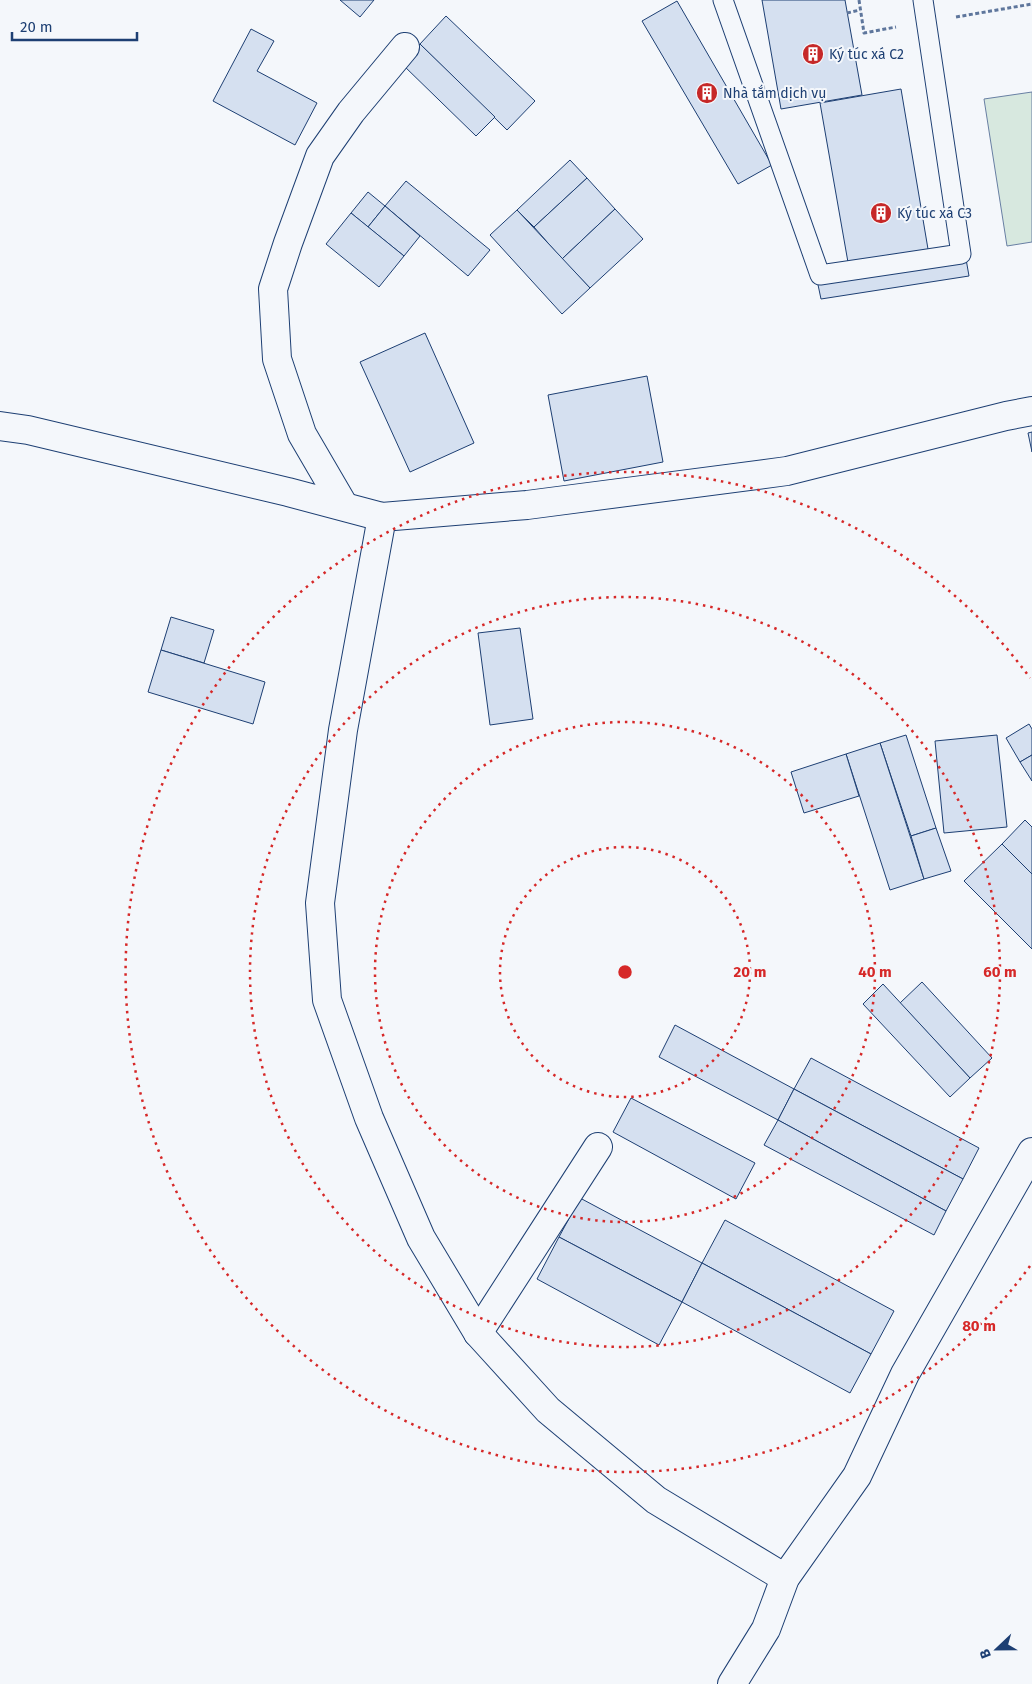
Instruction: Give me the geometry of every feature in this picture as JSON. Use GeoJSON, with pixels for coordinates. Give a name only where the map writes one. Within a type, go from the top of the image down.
{"type":"FeatureCollection","features":[{"type":"Feature","properties":{"kind":"street"},"geometry":{"type":"LineString","coordinates":[[344,506],[302,434],[277,359],[273,289],[320,156],[351,112],[405,47]]}},
{"type":"Feature","properties":{"kind":"street"},"geometry":{"type":"LineString","coordinates":[[0,426],[28,430],[344,506],[382,517],[527,505],[787,471],[1032,411]]}},
{"type":"Feature","properties":{"kind":"street"},"geometry":{"type":"LineString","coordinates":[[382,517],[343,730],[320,903],[327,1000],[369,1118],[421,1238],[478,1332],[548,1410],[656,1500],[785,1578]]}},
{"type":"Feature","properties":{"kind":"street"},"geometry":{"type":"LineString","coordinates":[[478,1332],[598,1148]]}},
{"type":"Feature","properties":{"kind":"street"},"geometry":{"type":"LineString","coordinates":[[732,1684],[766,1629],[785,1578],[857,1476],[905,1374],[1032,1152]]}},
{"type":"Feature","properties":{"kind":"lane"},"geometry":{"type":"LineString","coordinates":[[723,0],[820,275],[961,254],[923,0]]}},
{"type":"Feature","properties":{"kind":"path"},"geometry":{"type":"LineString","coordinates":[[859,0],[864,32],[1032,4]]}},
{"type":"Feature","properties":{"kind":"path"},"geometry":{"type":"LineString","coordinates":[[847,12],[860,10]]}},
{"type":"Feature","properties":{"kind":"shaded area"},"geometry":{"type":"Polygon","coordinates":[[[1032,92],[1032,242],[1007,246],[984,99],[1032,92]]]}},
{"type":"Feature","properties":{"kind":"building"},"geometry":{"type":"Polygon","coordinates":[[[340,0],[374,0],[360,17],[340,0]]]}},
{"type":"Feature","properties":{"kind":"building","name":"Ký túc xá C2"},"geometry":{"type":"Polygon","coordinates":[[[762,0],[845,0],[862,95],[781,109],[762,0]]]}},
{"type":"Feature","properties":{"kind":"building","name":"Nhà tắm dịch vụ"},"geometry":{"type":"Polygon","coordinates":[[[677,1],[772,165],[738,184],[642,21],[677,1]]]}},
{"type":"Feature","properties":{"kind":"building"},"geometry":{"type":"Polygon","coordinates":[[[446,16],[535,101],[507,130],[420,44],[446,16]]]}},
{"type":"Feature","properties":{"kind":"building"},"geometry":{"type":"Polygon","coordinates":[[[251,29],[274,41],[257,71],[317,103],[295,145],[213,101],[251,29]]]}},
{"type":"Feature","properties":{"kind":"building"},"geometry":{"type":"Polygon","coordinates":[[[420,44],[495,117],[476,136],[402,64],[420,44]]]}},
{"type":"Feature","properties":{"kind":"building","name":"Ký túc xá C3"},"geometry":{"type":"Polygon","coordinates":[[[901,89],[929,255],[849,268],[820,103],[901,89]]]}},
{"type":"Feature","properties":{"kind":"building"},"geometry":{"type":"Polygon","coordinates":[[[570,160],[587,178],[534,227],[517,210],[570,160]]]}},
{"type":"Feature","properties":{"kind":"building"},"geometry":{"type":"Polygon","coordinates":[[[587,178],[615,209],[562,259],[534,227],[587,178]]]}},
{"type":"Feature","properties":{"kind":"building"},"geometry":{"type":"Polygon","coordinates":[[[406,181],[490,250],[468,276],[385,206],[406,181]]]}},
{"type":"Feature","properties":{"kind":"building"},"geometry":{"type":"Polygon","coordinates":[[[368,192],[385,206],[368,227],[351,213],[368,192]]]}},
{"type":"Feature","properties":{"kind":"building"},"geometry":{"type":"Polygon","coordinates":[[[385,206],[420,236],[404,256],[368,227],[385,206]]]}},
{"type":"Feature","properties":{"kind":"building"},"geometry":{"type":"Polygon","coordinates":[[[615,209],[643,239],[590,288],[562,259],[615,209]]]}},
{"type":"Feature","properties":{"kind":"building"},"geometry":{"type":"Polygon","coordinates":[[[517,210],[590,288],[562,314],[490,235],[517,210]]]}},
{"type":"Feature","properties":{"kind":"building"},"geometry":{"type":"Polygon","coordinates":[[[351,213],[404,256],[379,287],[326,244],[351,213]]]}},
{"type":"Feature","properties":{"kind":"building"},"geometry":{"type":"Polygon","coordinates":[[[966,259],[969,276],[821,299],[817,280],[966,259]]]}},
{"type":"Feature","properties":{"kind":"building"},"geometry":{"type":"Polygon","coordinates":[[[425,333],[474,443],[410,472],[360,362],[425,333]]]}},
{"type":"Feature","properties":{"kind":"building"},"geometry":{"type":"Polygon","coordinates":[[[647,376],[663,462],[564,481],[548,395],[647,376]]]}},
{"type":"Feature","properties":{"kind":"building"},"geometry":{"type":"Polygon","coordinates":[[[1032,432],[1032,452],[1028,433],[1032,432]]]}},
{"type":"Feature","properties":{"kind":"building"},"geometry":{"type":"Polygon","coordinates":[[[171,617],[214,630],[204,663],[161,650],[171,617]]]}},
{"type":"Feature","properties":{"kind":"building"},"geometry":{"type":"Polygon","coordinates":[[[520,628],[533,719],[490,725],[478,633],[520,628]]]}},
{"type":"Feature","properties":{"kind":"building"},"geometry":{"type":"Polygon","coordinates":[[[161,650],[265,682],[253,724],[148,692],[161,650]]]}},
{"type":"Feature","properties":{"kind":"building"},"geometry":{"type":"Polygon","coordinates":[[[1029,724],[1032,729],[1032,755],[1020,762],[1006,738],[1029,724]]]}},
{"type":"Feature","properties":{"kind":"building"},"geometry":{"type":"Polygon","coordinates":[[[906,735],[936,828],[911,836],[880,743],[906,735]]]}},
{"type":"Feature","properties":{"kind":"building"},"geometry":{"type":"Polygon","coordinates":[[[997,735],[1007,827],[944,833],[935,741],[997,735]]]}},
{"type":"Feature","properties":{"kind":"building"},"geometry":{"type":"Polygon","coordinates":[[[880,743],[924,879],[890,890],[846,754],[880,743]]]}},
{"type":"Feature","properties":{"kind":"building"},"geometry":{"type":"Polygon","coordinates":[[[846,754],[859,796],[804,813],[791,772],[846,754]]]}},
{"type":"Feature","properties":{"kind":"building"},"geometry":{"type":"Polygon","coordinates":[[[1032,755],[1032,781],[1020,762],[1032,755]]]}},
{"type":"Feature","properties":{"kind":"building"},"geometry":{"type":"Polygon","coordinates":[[[1025,820],[1032,827],[1032,874],[1002,844],[1025,820]]]}},
{"type":"Feature","properties":{"kind":"building"},"geometry":{"type":"Polygon","coordinates":[[[936,828],[951,871],[924,879],[911,836],[936,828]]]}},
{"type":"Feature","properties":{"kind":"building"},"geometry":{"type":"Polygon","coordinates":[[[1002,844],[1032,874],[1032,949],[964,881],[1002,844]]]}},
{"type":"Feature","properties":{"kind":"building"},"geometry":{"type":"Polygon","coordinates":[[[922,982],[992,1058],[970,1078],[900,1003],[922,982]]]}},
{"type":"Feature","properties":{"kind":"building"},"geometry":{"type":"Polygon","coordinates":[[[883,984],[970,1078],[950,1097],[863,1004],[883,984]]]}},
{"type":"Feature","properties":{"kind":"building"},"geometry":{"type":"Polygon","coordinates":[[[675,1025],[794,1089],[778,1120],[659,1057],[675,1025]]]}},
{"type":"Feature","properties":{"kind":"building"},"geometry":{"type":"Polygon","coordinates":[[[811,1058],[979,1148],[963,1179],[794,1089],[811,1058]]]}},
{"type":"Feature","properties":{"kind":"building"},"geometry":{"type":"Polygon","coordinates":[[[794,1089],[963,1179],[946,1211],[778,1120],[794,1089]]]}},
{"type":"Feature","properties":{"kind":"building"},"geometry":{"type":"Polygon","coordinates":[[[631,1098],[755,1163],[736,1199],[613,1132],[631,1098]]]}},
{"type":"Feature","properties":{"kind":"building"},"geometry":{"type":"Polygon","coordinates":[[[778,1120],[946,1211],[934,1235],[764,1145],[778,1120]]]}},
{"type":"Feature","properties":{"kind":"building"},"geometry":{"type":"Polygon","coordinates":[[[580,1198],[702,1263],[682,1302],[559,1237],[580,1198]]]}},
{"type":"Feature","properties":{"kind":"building"},"geometry":{"type":"Polygon","coordinates":[[[725,1220],[894,1311],[871,1354],[702,1263],[725,1220]]]}},
{"type":"Feature","properties":{"kind":"building"},"geometry":{"type":"Polygon","coordinates":[[[559,1237],[682,1302],[659,1345],[537,1279],[559,1237]]]}},
{"type":"Feature","properties":{"kind":"building"},"geometry":{"type":"Polygon","coordinates":[[[702,1263],[871,1354],[850,1393],[682,1302],[702,1263]]]}},
{"type":"Feature","properties":{"kind":"place","name":"Ký túc xá C2"},"geometry":{"type":"Point","coordinates":[813,54]}},
{"type":"Feature","properties":{"kind":"place","name":"Nhà tắm dịch vụ"},"geometry":{"type":"Point","coordinates":[707,93]}},
{"type":"Feature","properties":{"kind":"place","name":"Ký túc xá C3"},"geometry":{"type":"Point","coordinates":[881,213]}}]}
